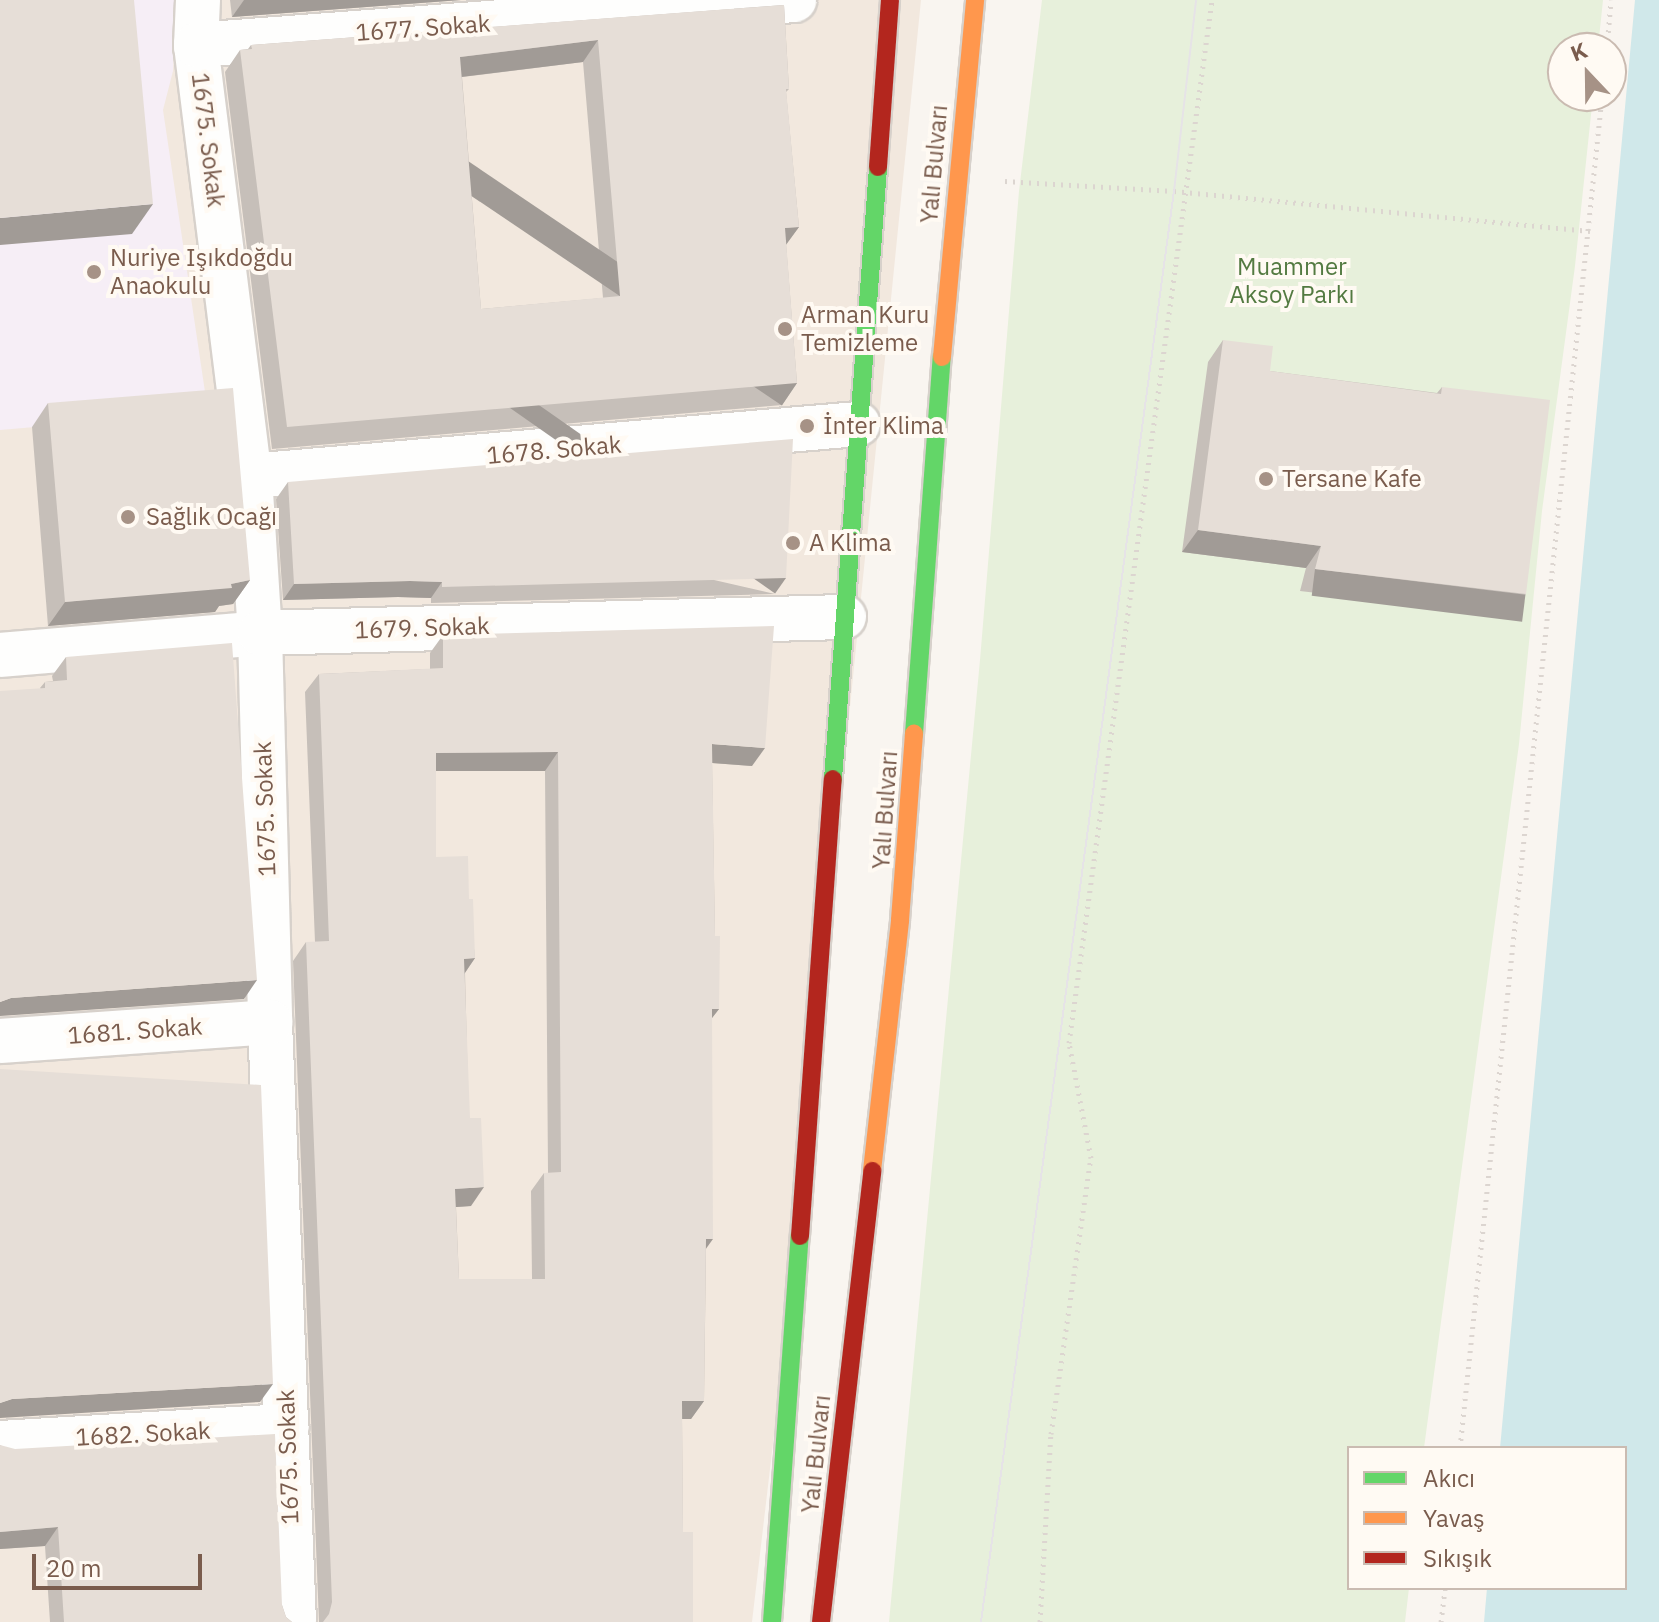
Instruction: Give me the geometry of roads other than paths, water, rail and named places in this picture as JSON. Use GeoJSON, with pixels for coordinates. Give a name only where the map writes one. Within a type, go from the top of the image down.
{"type":"FeatureCollection","features":[{"type":"Feature","properties":{"kind":"main road","name":"Yalı Bulvarı"},"geometry":{"type":"LineString","coordinates":[[772,1622],[890,0]]}},
{"type":"Feature","properties":{"kind":"main road","name":"Yalı Bulvarı"},"geometry":{"type":"LineString","coordinates":[[821,1622],[900,920],[956,178],[975,0]]}},
{"type":"Feature","properties":{"kind":"street","name":"1675. Sokak"},"geometry":{"type":"LineString","coordinates":[[198,0],[196,45],[250,476],[260,633],[270,1022],[294,1622]]}},
{"type":"Feature","properties":{"kind":"street","name":"1677. Sokak"},"geometry":{"type":"LineString","coordinates":[[196,45],[794,0]]}},
{"type":"Feature","properties":{"kind":"street","name":"1678. Sokak"},"geometry":{"type":"LineString","coordinates":[[250,476],[858,424]]}},
{"type":"Feature","properties":{"kind":"street","name":"1679. Sokak"},"geometry":{"type":"LineString","coordinates":[[0,655],[260,633],[844,617]]}},
{"type":"Feature","properties":{"kind":"street","name":"1681. Sokak"},"geometry":{"type":"LineString","coordinates":[[0,1041],[270,1022]]}},
{"type":"Feature","properties":{"kind":"street","name":"1682. Sokak"},"geometry":{"type":"LineString","coordinates":[[0,1443],[286,1426]]}},
{"type":"Feature","properties":{"kind":"water"},"geometry":{"type":"Polygon","coordinates":[[[1635,0],[1659,0],[1659,1622],[1484,1622],[1487,1590],[1627,1590],[1627,1446],[1500,1446],[1625,112],[1627,112],[1635,0]]]}},
{"type":"Feature","properties":{"kind":"tram line"},"geometry":{"type":"LineString","coordinates":[[981,1622],[1174,191],[1196,0]]}},
{"type":"Feature","properties":{"kind":"place","name":"Nuriye Işıkdoğdu Anaokulu"},"geometry":{"type":"Point","coordinates":[94,272]}},
{"type":"Feature","properties":{"kind":"place","name":"Arman Kuru Temizleme"},"geometry":{"type":"Point","coordinates":[785,329]}},
{"type":"Feature","properties":{"kind":"place","name":"İnter Klima"},"geometry":{"type":"Point","coordinates":[807,426]}},
{"type":"Feature","properties":{"kind":"place","name":"Tersane Kafe"},"geometry":{"type":"Point","coordinates":[1266,479]}},
{"type":"Feature","properties":{"kind":"place","name":"Sağlık Ocağı"},"geometry":{"type":"Point","coordinates":[128,517]}},
{"type":"Feature","properties":{"kind":"place","name":"A Klima"},"geometry":{"type":"Point","coordinates":[793,543]}},
{"type":"Feature","properties":{"kind":"park label","name":"Muammer Aksoy Parkı"},"geometry":{"type":"Point","coordinates":[1292,281]}}]}
